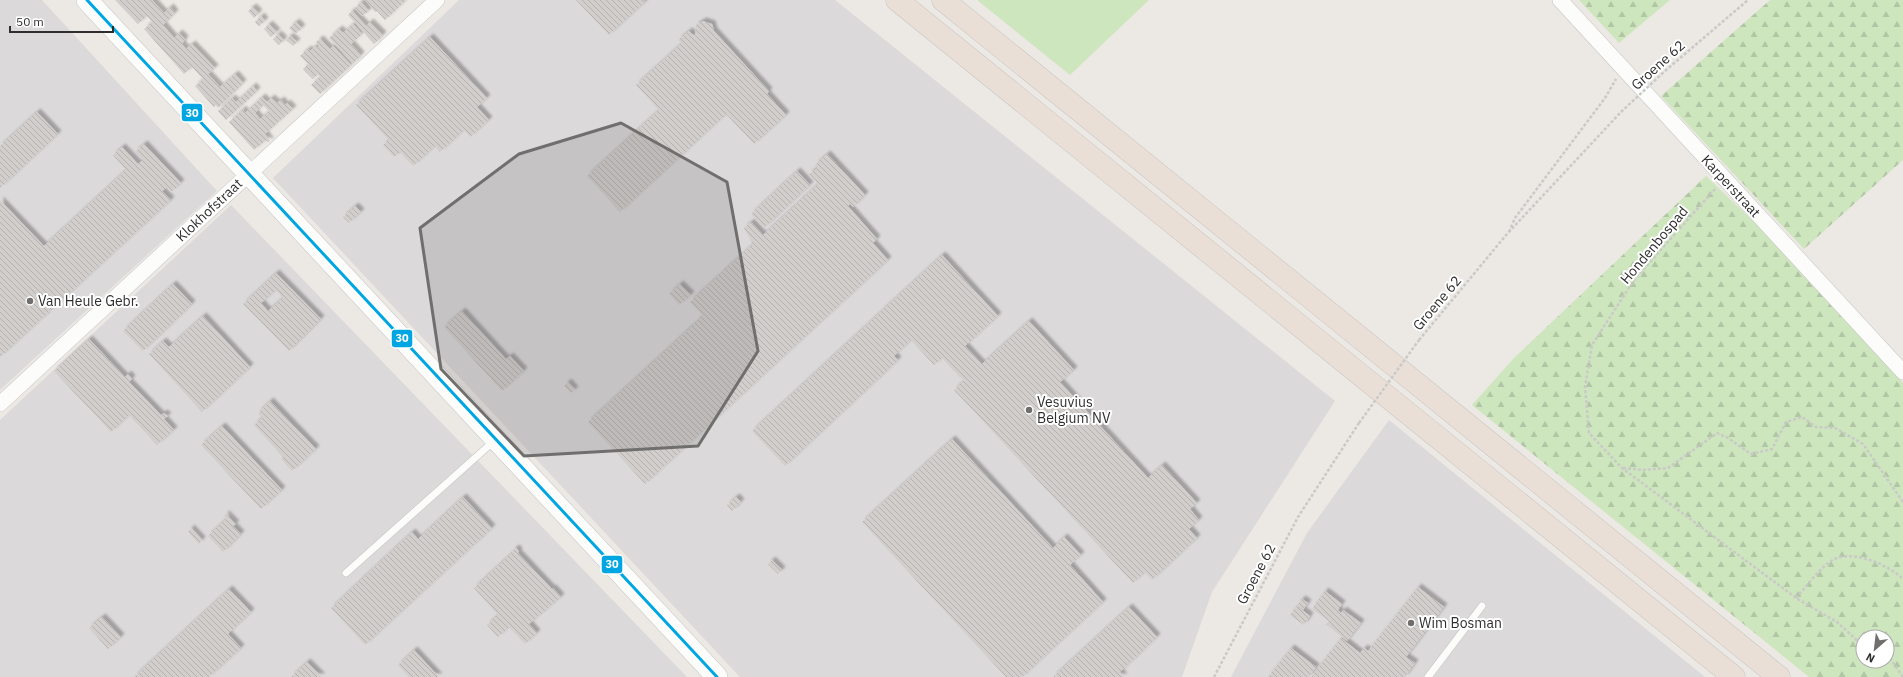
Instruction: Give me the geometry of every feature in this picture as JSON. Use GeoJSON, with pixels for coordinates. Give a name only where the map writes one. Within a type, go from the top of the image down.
{"type":"FeatureCollection","features":[{"type":"Feature","properties":{"kind":"highway"},"geometry":{"type":"LineString","coordinates":[[897,0],[1734,677]]}},
{"type":"Feature","properties":{"kind":"highway"},"geometry":{"type":"LineString","coordinates":[[944,0],[1779,677]]}},
{"type":"Feature","properties":{"kind":"main road"},"geometry":{"type":"LineString","coordinates":[[87,0],[717,677]]}},
{"type":"Feature","properties":{"kind":"street","name":"Klokhofstraat"},"geometry":{"type":"LineString","coordinates":[[0,404],[437,0]]}},
{"type":"Feature","properties":{"kind":"street","name":"Karperstraat"},"geometry":{"type":"LineString","coordinates":[[1560,0],[1903,372]]}},
{"type":"Feature","properties":{"kind":"lane"},"geometry":{"type":"LineString","coordinates":[[346,573],[496,440]]}},
{"type":"Feature","properties":{"kind":"lane"},"geometry":{"type":"LineString","coordinates":[[1428,677],[1482,606]]}},
{"type":"Feature","properties":{"kind":"path","name":"Groene 62"},"geometry":{"type":"LineString","coordinates":[[1214,677],[1298,517],[1360,423],[1420,340],[1507,234],[1621,112],[1665,71],[1748,0]]}},
{"type":"Feature","properties":{"kind":"path"},"geometry":{"type":"LineString","coordinates":[[1507,234],[1515,218],[1605,98],[1622,68]]}},
{"type":"Feature","properties":{"kind":"path","name":"Hondenbospad"},"geometry":{"type":"LineString","coordinates":[[1715,168],[1715,190],[1634,280],[1592,345],[1585,387],[1589,432],[1622,468],[1796,598],[1837,622],[1855,639]]}},
{"type":"Feature","properties":{"kind":"path"},"geometry":{"type":"LineString","coordinates":[[1622,468],[1643,470],[1668,468],[1717,433],[1728,438],[1751,454],[1772,449],[1786,422],[1802,417],[1816,427],[1835,428],[1863,444],[1903,502]]}},
{"type":"Feature","properties":{"kind":"path"},"geometry":{"type":"LineString","coordinates":[[1796,598],[1831,561],[1848,555],[1883,566],[1903,579]]}},
{"type":"Feature","properties":{"kind":"path"},"geometry":{"type":"LineString","coordinates":[[1895,666],[1903,677]]}},
{"type":"Feature","properties":{"kind":"highlighted area"},"geometry":{"type":"Polygon","coordinates":[[[621,123],[727,182],[758,351],[698,446],[524,456],[441,369],[420,228],[519,154],[621,123]]]}},
{"type":"Feature","properties":{"kind":"shaded area"},"geometry":{"type":"Polygon","coordinates":[[[0,0],[42,0],[217,191],[0,390],[0,0]]]}},
{"type":"Feature","properties":{"kind":"shaded area"},"geometry":{"type":"Polygon","coordinates":[[[459,0],[835,0],[1335,401],[1212,592],[1182,677],[740,677],[273,178],[459,0]]]}},
{"type":"Feature","properties":{"kind":"shaded area"},"geometry":{"type":"Polygon","coordinates":[[[231,205],[687,677],[0,677],[0,420],[231,205]]]}},
{"type":"Feature","properties":{"kind":"shaded area"},"geometry":{"type":"Polygon","coordinates":[[[1389,420],[1705,677],[1231,677],[1307,533],[1389,420]]]}},
{"type":"Feature","properties":{"kind":"green space"},"geometry":{"type":"Polygon","coordinates":[[[977,0],[1149,0],[1070,75],[977,0]]]}},
{"type":"Feature","properties":{"kind":"green space"},"geometry":{"type":"Polygon","coordinates":[[[1579,0],[1670,0],[1619,43],[1579,0]]]}},
{"type":"Feature","properties":{"kind":"green space"},"geometry":{"type":"Polygon","coordinates":[[[1770,0],[1903,0],[1903,160],[1804,249],[1661,96],[1770,0]]]}},
{"type":"Feature","properties":{"kind":"green space"},"geometry":{"type":"Polygon","coordinates":[[[1706,176],[1754,222],[1903,383],[1903,677],[1809,677],[1472,405],[1514,358],[1706,176]]]}},
{"type":"Feature","properties":{"kind":"building"},"geometry":{"type":"Polygon","coordinates":[[[115,0],[152,0],[164,13],[170,7],[175,13],[163,25],[174,38],[179,33],[185,39],[182,44],[186,49],[192,44],[215,68],[208,74],[220,87],[235,74],[243,83],[218,108],[216,105],[214,107],[195,86],[203,79],[192,67],[184,74],[144,29],[152,22],[147,16],[138,24],[115,0]]]}},
{"type":"Feature","properties":{"kind":"building"},"geometry":{"type":"Polygon","coordinates":[[[366,0],[406,0],[385,20],[377,11],[375,12],[366,0]]]}},
{"type":"Feature","properties":{"kind":"building"},"geometry":{"type":"Polygon","coordinates":[[[576,0],[644,0],[645,2],[609,35],[576,0]]]}},
{"type":"Feature","properties":{"kind":"building"},"geometry":{"type":"Polygon","coordinates":[[[361,2],[369,11],[362,16],[355,8],[361,2]]]}},
{"type":"Feature","properties":{"kind":"building"},"geometry":{"type":"Polygon","coordinates":[[[253,7],[259,13],[254,18],[248,11],[253,7]]]}},
{"type":"Feature","properties":{"kind":"building"},"geometry":{"type":"Polygon","coordinates":[[[352,11],[366,26],[370,22],[383,35],[374,44],[348,15],[352,11]]]}},
{"type":"Feature","properties":{"kind":"building"},"geometry":{"type":"Polygon","coordinates":[[[261,16],[265,21],[259,26],[255,22],[261,16]]]}},
{"type":"Feature","properties":{"kind":"building"},"geometry":{"type":"Polygon","coordinates":[[[703,21],[712,24],[714,31],[769,91],[767,94],[786,115],[754,144],[726,114],[620,212],[587,176],[659,110],[636,85],[682,43],[678,40],[689,31],[693,35],[695,34],[696,25],[703,21]]]}},
{"type":"Feature","properties":{"kind":"building"},"geometry":{"type":"Polygon","coordinates":[[[296,22],[302,28],[295,34],[289,28],[296,22]]]}},
{"type":"Feature","properties":{"kind":"building"},"geometry":{"type":"Polygon","coordinates":[[[269,24],[277,32],[271,37],[264,29],[269,24]]]}},
{"type":"Feature","properties":{"kind":"building"},"geometry":{"type":"Polygon","coordinates":[[[353,24],[362,34],[351,44],[361,55],[353,64],[329,38],[339,29],[343,33],[353,24]]]}},
{"type":"Feature","properties":{"kind":"building"},"geometry":{"type":"Polygon","coordinates":[[[278,34],[284,40],[279,45],[273,39],[278,34]]]}},
{"type":"Feature","properties":{"kind":"building"},"geometry":{"type":"Polygon","coordinates":[[[290,36],[297,42],[293,46],[286,40],[290,36]]]}},
{"type":"Feature","properties":{"kind":"building"},"geometry":{"type":"Polygon","coordinates":[[[430,37],[487,98],[477,107],[489,120],[470,137],[464,130],[440,152],[435,146],[413,166],[400,152],[394,157],[383,145],[389,140],[356,105],[430,37]]]}},
{"type":"Feature","properties":{"kind":"building"},"geometry":{"type":"Polygon","coordinates":[[[320,39],[330,49],[333,46],[351,65],[320,94],[311,85],[320,77],[318,74],[313,79],[303,69],[308,64],[300,56],[308,49],[310,51],[315,46],[317,48],[319,46],[316,42],[320,39]]]}},
{"type":"Feature","properties":{"kind":"building"},"geometry":{"type":"Polygon","coordinates":[[[253,86],[257,91],[226,120],[218,111],[232,98],[236,102],[253,86]]]}},
{"type":"Feature","properties":{"kind":"building"},"geometry":{"type":"Polygon","coordinates":[[[262,97],[267,102],[271,98],[277,103],[281,100],[285,105],[287,103],[293,109],[265,134],[270,141],[268,142],[266,140],[254,150],[229,122],[243,109],[245,113],[262,97]],[[263,105],[255,113],[260,119],[269,111],[263,105]]]}},
{"type":"Feature","properties":{"kind":"building"},"geometry":{"type":"Polygon","coordinates":[[[37,112],[58,134],[0,188],[0,146],[37,112]]]}},
{"type":"Feature","properties":{"kind":"building","name":"Van Heule Gebr."},"geometry":{"type":"Polygon","coordinates":[[[144,144],[181,183],[171,192],[167,187],[162,191],[171,200],[0,357],[0,200],[44,246],[126,170],[113,155],[122,147],[138,164],[143,160],[135,152],[144,144]]]}},
{"type":"Feature","properties":{"kind":"building"},"geometry":{"type":"Polygon","coordinates":[[[827,154],[865,195],[853,207],[850,204],[848,206],[877,239],[873,243],[888,260],[645,484],[588,422],[703,316],[690,302],[753,244],[744,228],[751,222],[763,235],[818,184],[809,174],[818,168],[815,165],[827,154]]]}},
{"type":"Feature","properties":{"kind":"building"},"geometry":{"type":"Polygon","coordinates":[[[797,171],[810,185],[764,228],[751,214],[797,171]]]}},
{"type":"Feature","properties":{"kind":"building"},"geometry":{"type":"Polygon","coordinates":[[[355,206],[361,212],[349,223],[343,217],[355,206]]]}},
{"type":"Feature","properties":{"kind":"building","name":"Vesuvius Belgium NV"},"geometry":{"type":"Polygon","coordinates":[[[942,255],[998,316],[965,346],[982,364],[1029,321],[1074,370],[1060,382],[1148,478],[1162,465],[1197,503],[1190,509],[1199,520],[1189,529],[1197,538],[1152,580],[1145,572],[1133,583],[954,390],[964,381],[942,358],[934,365],[911,340],[894,356],[898,360],[785,466],[752,431],[942,255]]]}},
{"type":"Feature","properties":{"kind":"building"},"geometry":{"type":"Polygon","coordinates":[[[276,273],[321,319],[289,351],[243,304],[276,273]],[[276,290],[261,303],[268,311],[283,298],[276,290]]]}},
{"type":"Feature","properties":{"kind":"building"},"geometry":{"type":"Polygon","coordinates":[[[173,284],[192,304],[143,351],[123,331],[173,284]]]}},
{"type":"Feature","properties":{"kind":"building"},"geometry":{"type":"Polygon","coordinates":[[[680,284],[691,295],[679,305],[669,294],[680,284]]]}},
{"type":"Feature","properties":{"kind":"building"},"geometry":{"type":"Polygon","coordinates":[[[462,311],[506,359],[510,356],[524,371],[502,391],[444,327],[462,311]]]}},
{"type":"Feature","properties":{"kind":"building"},"geometry":{"type":"Polygon","coordinates":[[[203,316],[250,367],[202,412],[149,354],[163,341],[169,347],[203,316]]]}},
{"type":"Feature","properties":{"kind":"building"},"geometry":{"type":"Polygon","coordinates":[[[89,339],[125,377],[128,374],[132,379],[129,382],[161,415],[164,413],[168,416],[164,419],[174,430],[157,445],[129,415],[111,432],[54,371],[89,339]]]}},
{"type":"Feature","properties":{"kind":"building"},"geometry":{"type":"Polygon","coordinates":[[[568,382],[575,390],[571,393],[564,386],[568,382]]]}},
{"type":"Feature","properties":{"kind":"building"},"geometry":{"type":"Polygon","coordinates":[[[270,401],[316,449],[292,471],[281,459],[283,457],[254,425],[262,418],[258,413],[270,401]]]}},
{"type":"Feature","properties":{"kind":"building"},"geometry":{"type":"Polygon","coordinates":[[[222,426],[282,490],[261,509],[201,445],[222,426]]]}},
{"type":"Feature","properties":{"kind":"building"},"geometry":{"type":"Polygon","coordinates":[[[952,439],[1053,548],[1064,537],[1081,555],[1070,565],[1103,602],[1022,677],[1006,677],[862,522],[952,439]]]}},
{"type":"Feature","properties":{"kind":"building"},"geometry":{"type":"Polygon","coordinates":[[[463,497],[492,528],[365,645],[331,608],[412,532],[418,539],[463,497]]]}},
{"type":"Feature","properties":{"kind":"building"},"geometry":{"type":"Polygon","coordinates":[[[736,497],[741,502],[732,511],[727,505],[736,497]]]}},
{"type":"Feature","properties":{"kind":"building"},"geometry":{"type":"Polygon","coordinates":[[[226,514],[236,524],[233,526],[241,534],[223,552],[208,536],[226,519],[224,516],[226,514]]]}},
{"type":"Feature","properties":{"kind":"building"},"geometry":{"type":"Polygon","coordinates":[[[191,528],[202,540],[199,544],[188,532],[191,528]]]}},
{"type":"Feature","properties":{"kind":"building"},"geometry":{"type":"Polygon","coordinates":[[[516,548],[519,551],[518,553],[561,597],[529,624],[537,633],[525,644],[509,627],[498,637],[487,625],[498,615],[474,588],[516,548]]]}},
{"type":"Feature","properties":{"kind":"building"},"geometry":{"type":"Polygon","coordinates":[[[772,560],[782,570],[778,574],[768,564],[772,560]]]}},
{"type":"Feature","properties":{"kind":"building","name":"Wim Bosman"},"geometry":{"type":"Polygon","coordinates":[[[1418,587],[1444,607],[1406,657],[1415,663],[1405,677],[1311,677],[1341,638],[1360,653],[1364,648],[1368,651],[1418,587]]]}},
{"type":"Feature","properties":{"kind":"building"},"geometry":{"type":"Polygon","coordinates":[[[229,589],[251,612],[228,634],[241,648],[209,677],[134,677],[229,589]]]}},
{"type":"Feature","properties":{"kind":"building"},"geometry":{"type":"Polygon","coordinates":[[[1325,591],[1342,604],[1338,610],[1341,613],[1343,610],[1361,623],[1347,641],[1326,624],[1329,621],[1312,609],[1325,591]]]}},
{"type":"Feature","properties":{"kind":"building"},"geometry":{"type":"Polygon","coordinates":[[[1302,599],[1308,603],[1303,610],[1297,605],[1302,599]]]}},
{"type":"Feature","properties":{"kind":"building"},"geometry":{"type":"Polygon","coordinates":[[[1297,606],[1310,616],[1304,625],[1290,615],[1297,606]]]}},
{"type":"Feature","properties":{"kind":"building"},"geometry":{"type":"Polygon","coordinates":[[[1129,607],[1157,637],[1120,672],[1124,677],[1053,677],[1129,607]]]}},
{"type":"Feature","properties":{"kind":"building"},"geometry":{"type":"Polygon","coordinates":[[[102,617],[121,637],[108,649],[89,628],[102,617]]]}},
{"type":"Feature","properties":{"kind":"building"},"geometry":{"type":"Polygon","coordinates":[[[1291,648],[1316,667],[1309,677],[1268,677],[1291,648]]]}},
{"type":"Feature","properties":{"kind":"building"},"geometry":{"type":"Polygon","coordinates":[[[414,650],[439,677],[409,677],[398,665],[414,650]]]}},
{"type":"Feature","properties":{"kind":"building"},"geometry":{"type":"Polygon","coordinates":[[[307,662],[322,677],[291,677],[307,662]]]}},
{"type":"Feature","properties":{"kind":"transit line","name":"30"},"geometry":{"type":"LineString","coordinates":[[87,0],[717,677]]}},
{"type":"Feature","properties":{"kind":"place","name":"Van Heule Gebr."},"geometry":{"type":"Point","coordinates":[30,301]}},
{"type":"Feature","properties":{"kind":"place","name":"Vesuvius Belgium NV"},"geometry":{"type":"Point","coordinates":[1029,410]}},
{"type":"Feature","properties":{"kind":"place","name":"Wim Bosman"},"geometry":{"type":"Point","coordinates":[1411,623]}}]}
